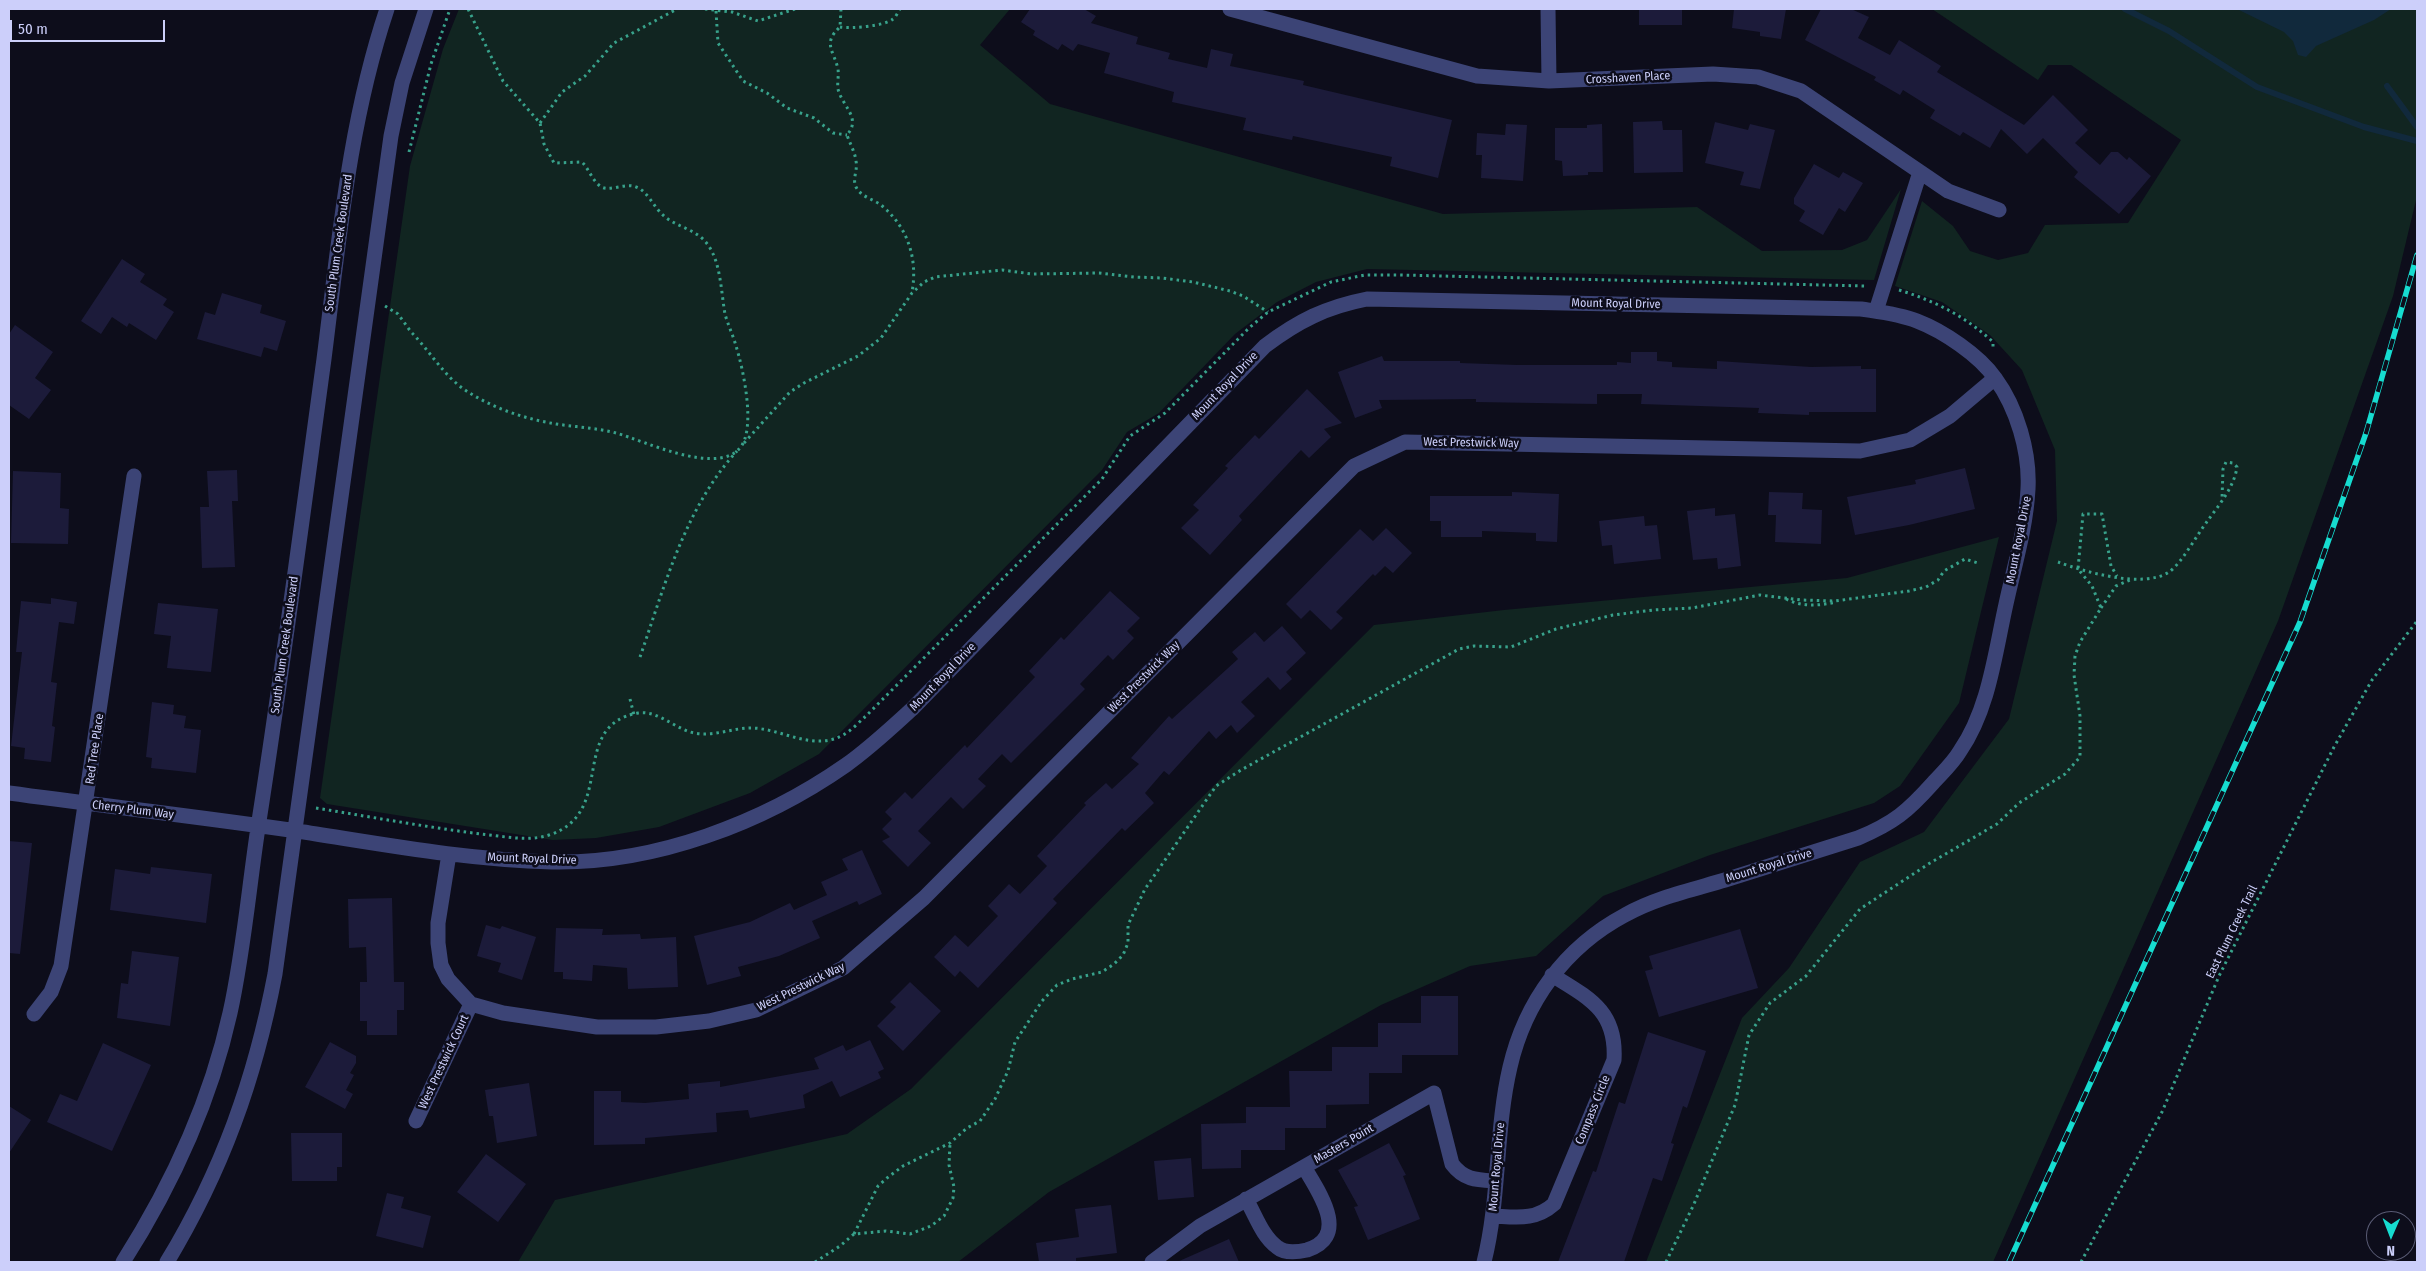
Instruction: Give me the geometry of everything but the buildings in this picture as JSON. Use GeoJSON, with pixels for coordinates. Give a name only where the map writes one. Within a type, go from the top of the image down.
{"type":"FeatureCollection","features":[{"type":"Feature","properties":{"kind":"street","name":"South Plum Creek Boulevard"},"geometry":{"type":"LineString","coordinates":[[123,1262],[150,1219],[184,1152],[209,1088],[230,1013],[292,601],[354,139],[366,76],[387,9]]}},
{"type":"Feature","properties":{"kind":"street"},"geometry":{"type":"LineString","coordinates":[[167,1262],[217,1167],[252,1074],[266,1021],[275,974],[390,145],[402,83],[426,9]]}},
{"type":"Feature","properties":{"kind":"street","name":"Crosshaven Place"},"geometry":{"type":"LineString","coordinates":[[1230,9],[1476,76],[1549,81],[1713,74],[1758,77],[1802,91],[1948,191],[1999,210]]}},
{"type":"Feature","properties":{"kind":"street"},"geometry":{"type":"LineString","coordinates":[[1548,9],[1549,81]]}},
{"type":"Feature","properties":{"kind":"street"},"geometry":{"type":"LineString","coordinates":[[1876,311],[1920,172]]}},
{"type":"Feature","properties":{"kind":"street","name":"Mount Royal Drive"},"geometry":{"type":"LineString","coordinates":[[258,826],[449,854],[554,862],[631,855],[672,846],[745,821],[830,775],[878,740],[912,709],[1264,346],[1290,327],[1338,305],[1367,299],[1399,299],[1876,311],[1916,320],[1936,329],[1966,350],[1995,378],[2011,406],[2020,431],[2029,488],[2025,516],[1990,676],[1973,730],[1960,752],[1902,816],[1884,828],[1858,838],[1658,901],[1625,915],[1595,934],[1552,975],[1530,1011],[1518,1038],[1510,1066],[1504,1097],[1493,1216],[1484,1262]]}},
{"type":"Feature","properties":{"kind":"street","name":"West Prestwick Way"},"geometry":{"type":"LineString","coordinates":[[471,1004],[504,1013],[597,1027],[656,1027],[709,1020],[756,1010],[843,968],[924,898],[1354,466],[1405,442],[1860,451],[1910,440],[1950,416],[1995,378]]}},
{"type":"Feature","properties":{"kind":"street","name":"Red Tree Place"},"geometry":{"type":"LineString","coordinates":[[34,1014],[51,992],[61,966],[87,804],[134,476]]}},
{"type":"Feature","properties":{"kind":"street","name":"Cherry Plum Way"},"geometry":{"type":"LineString","coordinates":[[9,793],[258,826]]}},
{"type":"Feature","properties":{"kind":"street"},"geometry":{"type":"LineString","coordinates":[[449,854],[438,923],[438,943],[442,964],[448,979],[471,1004]]}},
{"type":"Feature","properties":{"kind":"street","name":"Compass Circle"},"geometry":{"type":"LineString","coordinates":[[1493,1216],[1529,1218],[1544,1214],[1554,1204],[1614,1060],[1615,1042],[1611,1027],[1602,1010],[1552,975]]}},
{"type":"Feature","properties":{"kind":"street","name":"West Prestwick Court"},"geometry":{"type":"LineString","coordinates":[[416,1121],[471,1004]]}},
{"type":"Feature","properties":{"kind":"street","name":"Masters Point"},"geometry":{"type":"LineString","coordinates":[[1152,1262],[1200,1226],[1434,1093],[1452,1164],[1459,1174],[1468,1179],[1496,1181]]}},
{"type":"Feature","properties":{"kind":"street"},"geometry":{"type":"LineString","coordinates":[[1246,1199],[1265,1236],[1279,1249],[1297,1253],[1314,1247],[1327,1234],[1329,1216],[1324,1199],[1304,1167]]}},
{"type":"Feature","properties":{"kind":"path"},"geometry":{"type":"LineString","coordinates":[[408,153],[431,64],[450,9]]}},
{"type":"Feature","properties":{"kind":"path"},"geometry":{"type":"LineString","coordinates":[[386,296],[385,306],[406,323],[411,332],[452,378],[464,389],[501,409],[528,418],[616,433],[687,457],[718,458],[739,449],[747,427],[746,394],[740,358],[726,317],[714,257],[708,245],[695,232],[671,222],[656,210],[639,188],[631,185],[605,189],[600,186],[582,162],[554,163],[544,144],[540,123],[503,81],[468,9]]}},
{"type":"Feature","properties":{"kind":"path"},"geometry":{"type":"LineString","coordinates":[[540,123],[562,92],[590,71],[614,43],[677,9]]}},
{"type":"Feature","properties":{"kind":"path"},"geometry":{"type":"LineString","coordinates":[[705,9],[716,12],[732,12],[758,22],[795,9]]}},
{"type":"Feature","properties":{"kind":"path"},"geometry":{"type":"LineString","coordinates":[[841,9],[840,27],[830,40],[831,50],[838,70],[838,90],[851,113],[853,123],[847,135],[857,163],[855,186],[860,193],[880,204],[905,233],[913,257],[914,281],[912,293]]}},
{"type":"Feature","properties":{"kind":"path"},"geometry":{"type":"LineString","coordinates":[[840,27],[848,29],[887,22],[893,19],[900,9]]}},
{"type":"Feature","properties":{"kind":"path"},"geometry":{"type":"LineString","coordinates":[[716,12],[718,43],[742,82],[768,93],[787,108],[814,118],[833,133],[847,135]]}},
{"type":"Feature","properties":{"kind":"path"},"geometry":{"type":"LineString","coordinates":[[312,808],[510,837],[536,838],[550,835],[574,820],[586,802],[590,790],[597,746],[603,734],[613,724],[639,713],[656,716],[696,734],[749,728],[807,740],[821,741],[843,735],[866,716],[1102,479],[1130,436],[1165,413],[1249,328],[1268,312],[1243,296],[1213,287],[1162,278],[1099,273],[1032,274],[1002,270],[949,274],[924,282],[912,293],[881,338],[858,356],[804,382],[790,392],[754,429],[713,479],[702,498],[660,596],[640,657]]}},
{"type":"Feature","properties":{"kind":"path"},"geometry":{"type":"LineString","coordinates":[[2058,562],[2078,569],[2130,580],[2142,580],[2169,572],[2222,499],[2236,475],[2237,467],[2233,463],[2226,462],[2223,469],[2222,499]]}},
{"type":"Feature","properties":{"kind":"path"},"geometry":{"type":"LineString","coordinates":[[2101,608],[2092,586],[2078,569],[2083,514],[2102,514],[2112,566],[2117,576]]}},
{"type":"Feature","properties":{"kind":"path"},"geometry":{"type":"LineString","coordinates":[[815,1262],[854,1234],[878,1186],[887,1178],[903,1166],[950,1143],[967,1128],[980,1121],[995,1099],[1008,1070],[1015,1042],[1042,1000],[1056,985],[1102,972],[1123,955],[1128,943],[1128,924],[1145,889],[1216,786],[1241,770],[1458,648],[1474,646],[1512,647],[1556,629],[1613,615],[1652,610],[1692,608],[1760,595],[1783,598],[1844,600],[1926,587],[1938,580],[1944,571],[1965,559],[1978,563]]}},
{"type":"Feature","properties":{"kind":"path"},"geometry":{"type":"LineString","coordinates":[[1666,1262],[1694,1204],[1735,1105],[1749,1035],[1770,1003],[1806,976],[1860,909],[1930,863],[1997,824],[2030,795],[2065,774],[2080,757],[2080,716],[2074,676],[2075,656],[2080,642],[2116,586],[2130,580]]}},
{"type":"Feature","properties":{"kind":"path","name":"East Plum Creek Trail"},"geometry":{"type":"LineString","coordinates":[[2081,1262],[2162,1112],[2219,976],[2334,747],[2372,680],[2417,621]]}},
{"type":"Feature","properties":{"kind":"path"},"geometry":{"type":"LineString","coordinates":[[630,699],[634,715]]}},
{"type":"Feature","properties":{"kind":"path"},"geometry":{"type":"LineString","coordinates":[[854,1234],[886,1231],[910,1234],[931,1226],[944,1216],[953,1198],[954,1187],[949,1165],[950,1143]]}},
{"type":"Feature","properties":{"kind":"green space"},"geometry":{"type":"Polygon","coordinates":[[[459,9],[1010,9],[980,45],[1050,104],[1443,214],[1697,207],[1762,251],[1842,250],[1867,240],[1901,189],[1874,280],[1367,269],[1316,282],[1277,302],[1235,334],[1159,413],[1127,432],[1102,470],[819,754],[750,793],[659,827],[596,838],[553,840],[327,804],[320,798],[410,166],[443,49],[459,9]]]}},
{"type":"Feature","properties":{"kind":"green space"},"geometry":{"type":"Polygon","coordinates":[[[1932,9],[2417,9],[2417,196],[2393,296],[2278,621],[1993,1262],[1646,1262],[1742,1018],[1789,968],[1860,862],[1924,832],[2009,719],[2057,521],[2055,450],[2022,370],[1990,335],[1942,302],[1895,286],[1922,201],[1953,226],[1970,251],[1998,260],[2028,253],[2045,225],[2128,223],[2181,140],[2071,65],[2048,65],[2038,80],[1932,9]]]}},
{"type":"Feature","properties":{"kind":"green space"},"geometry":{"type":"Polygon","coordinates":[[[1999,537],[1959,703],[1900,786],[1874,803],[1710,855],[1603,896],[1536,956],[1470,966],[1381,1005],[1049,1192],[958,1262],[518,1262],[555,1200],[847,1134],[911,1089],[1374,625],[1504,610],[1847,578],[1999,537]]]}},
{"type":"Feature","properties":{"kind":"water"},"geometry":{"type":"Polygon","coordinates":[[[2237,9],[2391,9],[2374,20],[2316,46],[2306,57],[2298,55],[2293,41],[2284,32],[2237,9]]]}},
{"type":"Feature","properties":{"kind":"waterway"},"geometry":{"type":"LineString","coordinates":[[2125,9],[2169,31],[2257,87],[2364,127],[2417,141]]}},
{"type":"Feature","properties":{"kind":"waterway"},"geometry":{"type":"LineString","coordinates":[[2387,86],[2417,127]]}},
{"type":"Feature","properties":{"kind":"railway"},"geometry":{"type":"LineString","coordinates":[[2009,1262],[2300,622],[2366,433],[2417,255]]}}]}
